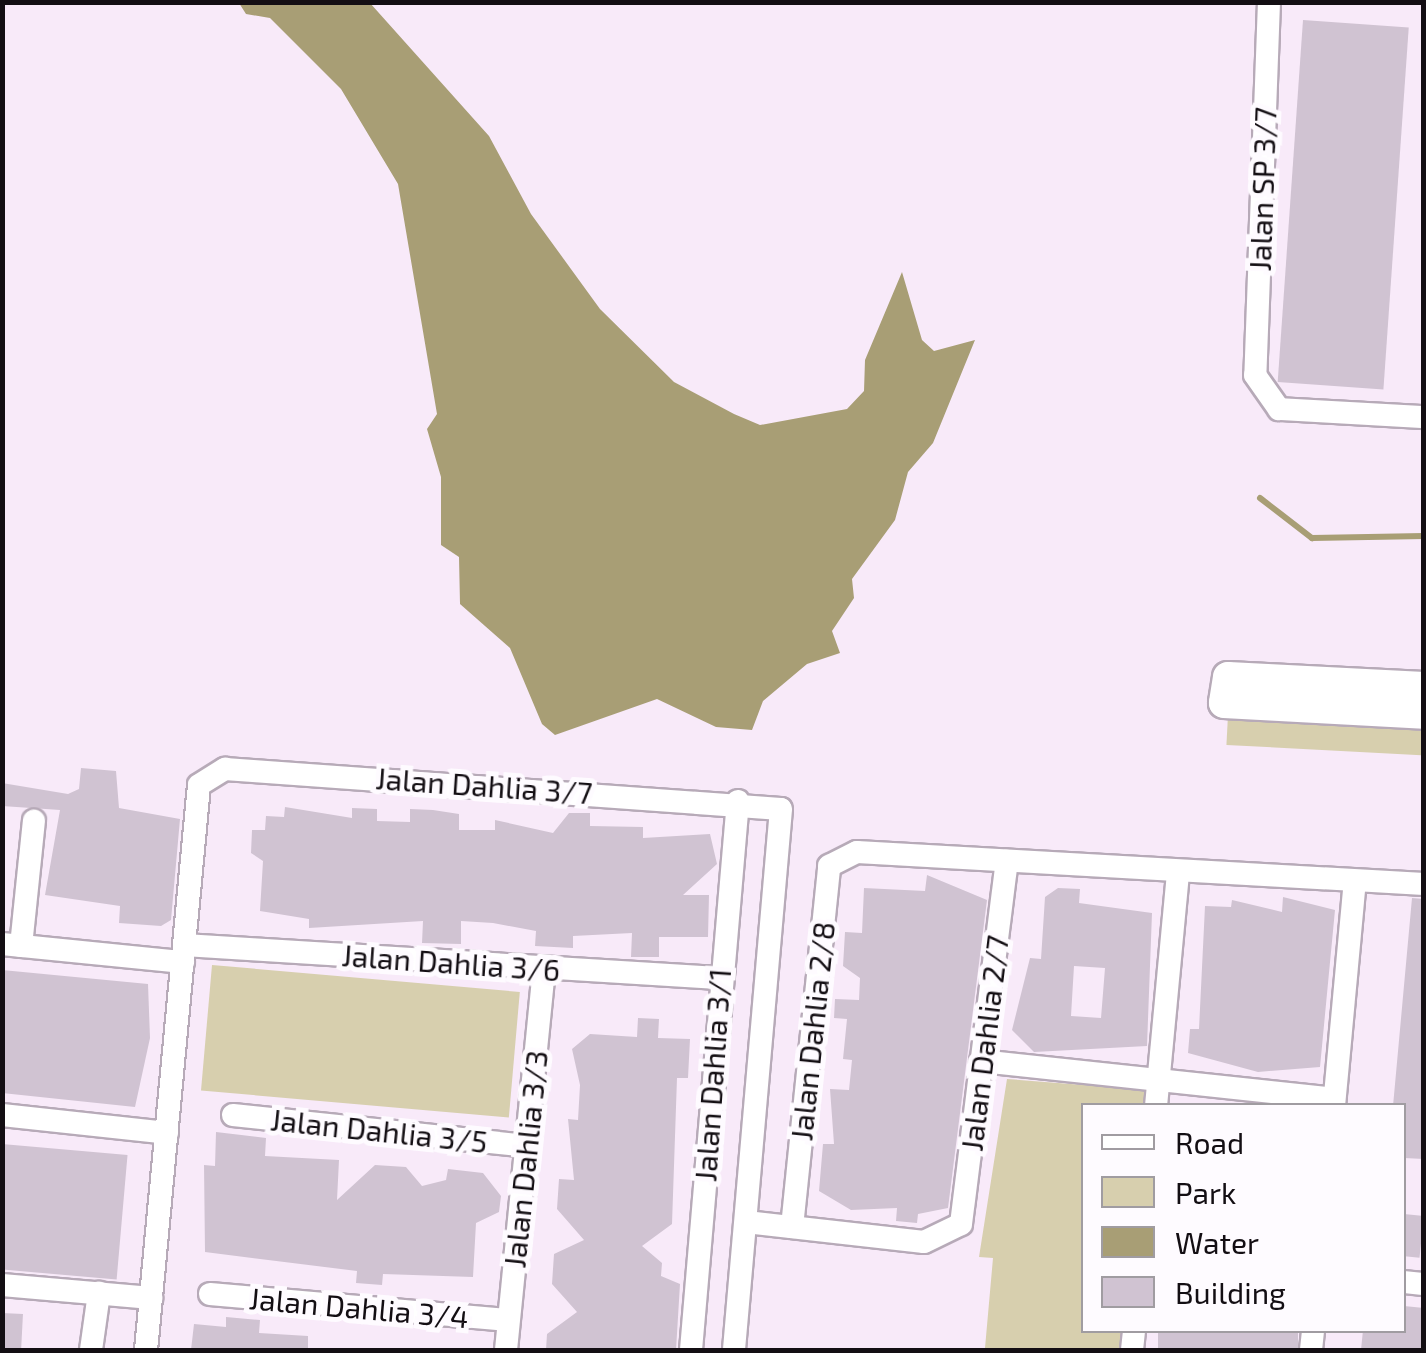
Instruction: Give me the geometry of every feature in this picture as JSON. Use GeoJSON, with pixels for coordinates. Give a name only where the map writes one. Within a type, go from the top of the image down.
{"type":"FeatureCollection","features":[{"type":"Feature","properties":{"kind":"street","name":"Jalan SP 3/7"},"geometry":{"type":"LineString","coordinates":[[1270,2],[1255,375],[1279,409],[1424,416]]}},
{"type":"Feature","properties":{"kind":"street"},"geometry":{"type":"LineString","coordinates":[[1424,687],[1228,677],[1224,702],[1424,714]]}},
{"type":"Feature","properties":{"kind":"street","name":"Jalan Dahlia 3/7"},"geometry":{"type":"LineString","coordinates":[[183,954],[199,785],[225,768],[775,804],[784,814],[746,1222]]}},
{"type":"Feature","properties":{"kind":"street","name":"Jalan Dahlia 3/1"},"geometry":{"type":"LineString","coordinates":[[691,1350],[718,978],[738,801]]}},
{"type":"Feature","properties":{"kind":"street"},"geometry":{"type":"LineString","coordinates":[[12,946],[34,821]]}},
{"type":"Feature","properties":{"kind":"street","name":"Jalan Dahlia 2/8"},"geometry":{"type":"LineString","coordinates":[[792,1228],[829,866],[857,852],[1006,862]]}},
{"type":"Feature","properties":{"kind":"street"},"geometry":{"type":"LineString","coordinates":[[1006,862],[1424,884]]}},
{"type":"Feature","properties":{"kind":"street","name":"Jalan Dahlia 2/7"},"geometry":{"type":"LineString","coordinates":[[792,1228],[924,1242],[961,1224],[1006,862]]}},
{"type":"Feature","properties":{"kind":"street"},"geometry":{"type":"LineString","coordinates":[[1156,1103],[1178,872]]}},
{"type":"Feature","properties":{"kind":"street"},"geometry":{"type":"LineString","coordinates":[[982,1061],[1334,1102],[1355,881]]}},
{"type":"Feature","properties":{"kind":"street","name":"Jalan Dahlia 3/6"},"geometry":{"type":"LineString","coordinates":[[12,946],[718,978]]}},
{"type":"Feature","properties":{"kind":"street"},"geometry":{"type":"LineString","coordinates":[[146,1350],[183,954]]}},
{"type":"Feature","properties":{"kind":"street","name":"Jalan Dahlia 3/3"},"geometry":{"type":"LineString","coordinates":[[506,1350],[544,968]]}},
{"type":"Feature","properties":{"kind":"street","name":"Jalan Dahlia 3/5"},"geometry":{"type":"LineString","coordinates":[[232,1115],[526,1146]]}},
{"type":"Feature","properties":{"kind":"street"},"geometry":{"type":"LineString","coordinates":[[2,1116],[167,1133]]}},
{"type":"Feature","properties":{"kind":"street"},"geometry":{"type":"LineString","coordinates":[[734,1350],[746,1222],[792,1228]]}},
{"type":"Feature","properties":{"kind":"street"},"geometry":{"type":"LineString","coordinates":[[2,1285],[151,1298]]}},
{"type":"Feature","properties":{"kind":"street"},"geometry":{"type":"LineString","coordinates":[[91,1350],[99,1294]]}},
{"type":"Feature","properties":{"kind":"street","name":"Jalan Dahlia 3/4"},"geometry":{"type":"LineString","coordinates":[[210,1294],[508,1320]]}},
{"type":"Feature","properties":{"kind":"green space"},"geometry":{"type":"Polygon","coordinates":[[[1228,715],[1423,725],[1421,755],[1226,745],[1228,715]]]}},
{"type":"Feature","properties":{"kind":"green space"},"geometry":{"type":"Polygon","coordinates":[[[212,965],[520,992],[509,1117],[201,1091],[212,965]]]}},
{"type":"Feature","properties":{"kind":"green space"},"geometry":{"type":"Polygon","coordinates":[[[1007,1079],[1148,1090],[1146,1103],[1081,1103],[1081,1333],[1123,1333],[1121,1350],[985,1348],[993,1258],[979,1257],[1007,1079]]]}},
{"type":"Feature","properties":{"kind":"water"},"geometry":{"type":"Polygon","coordinates":[[[239,3],[370,3],[489,136],[531,214],[600,309],[674,382],[734,414],[760,425],[847,409],[864,391],[865,360],[902,272],[922,340],[934,351],[975,340],[933,443],[908,472],[895,520],[852,579],[854,598],[832,631],[840,653],[807,664],[763,701],[752,730],[716,727],[657,699],[555,735],[542,724],[510,648],[460,604],[459,557],[441,545],[441,477],[427,429],[437,414],[398,184],[341,89],[270,18],[246,14],[239,3]]]}},
{"type":"Feature","properties":{"kind":"building"},"geometry":{"type":"Polygon","coordinates":[[[1303,20],[1409,27],[1383,390],[1278,382],[1303,20]]]}},
{"type":"Feature","properties":{"kind":"building"},"geometry":{"type":"Polygon","coordinates":[[[81,768],[116,771],[119,808],[180,819],[171,920],[161,926],[119,923],[120,906],[45,895],[60,810],[2,806],[2,783],[68,794],[79,789],[81,768]]]}},
{"type":"Feature","properties":{"kind":"building"},"geometry":{"type":"Polygon","coordinates":[[[285,807],[352,818],[352,808],[377,809],[377,821],[410,822],[410,809],[433,810],[459,814],[459,830],[495,830],[495,820],[553,833],[569,813],[590,813],[590,826],[643,827],[643,838],[710,834],[717,864],[683,895],[709,895],[708,937],[659,937],[659,957],[631,957],[632,933],[573,936],[573,948],[535,946],[536,931],[493,923],[461,921],[461,944],[422,943],[423,921],[309,928],[309,919],[260,911],[263,861],[251,853],[252,830],[265,830],[266,816],[284,817],[285,807]]]}},
{"type":"Feature","properties":{"kind":"building"},"geometry":{"type":"Polygon","coordinates":[[[927,875],[987,900],[948,1208],[918,1214],[917,1223],[896,1221],[897,1208],[851,1210],[819,1191],[823,1144],[834,1144],[830,1089],[849,1090],[852,1060],[843,1059],[847,1019],[834,1018],[835,999],[859,1000],[860,978],[843,966],[845,932],[862,933],[864,888],[925,891],[927,875]]]}},
{"type":"Feature","properties":{"kind":"building"},"geometry":{"type":"Polygon","coordinates":[[[1058,888],[1080,889],[1079,903],[1152,913],[1147,1046],[1034,1052],[1012,1030],[1030,958],[1041,959],[1045,897],[1058,888]],[[1074,966],[1071,1016],[1101,1018],[1105,968],[1074,966]]]}},
{"type":"Feature","properties":{"kind":"building"},"geometry":{"type":"Polygon","coordinates":[[[1283,897],[1335,910],[1320,1067],[1258,1072],[1188,1053],[1190,1029],[1199,1029],[1205,906],[1231,907],[1232,900],[1282,912],[1283,897]]]}},
{"type":"Feature","properties":{"kind":"building"},"geometry":{"type":"Polygon","coordinates":[[[1412,898],[1424,899],[1424,1159],[1406,1158],[1406,1103],[1393,1103],[1412,898]]]}},
{"type":"Feature","properties":{"kind":"building"},"geometry":{"type":"Polygon","coordinates":[[[2,970],[148,984],[150,1038],[135,1107],[2,1093],[2,970]]]}},
{"type":"Feature","properties":{"kind":"building"},"geometry":{"type":"Polygon","coordinates":[[[638,1018],[659,1019],[658,1038],[690,1039],[688,1078],[677,1078],[672,1224],[642,1246],[662,1263],[661,1276],[680,1284],[676,1350],[546,1350],[547,1334],[577,1312],[552,1284],[554,1254],[584,1240],[557,1209],[559,1179],[574,1180],[568,1119],[578,1120],[580,1085],[572,1049],[590,1034],[637,1037],[638,1018]]]}},
{"type":"Feature","properties":{"kind":"building"},"geometry":{"type":"Polygon","coordinates":[[[216,1132],[266,1138],[265,1156],[339,1160],[337,1200],[375,1165],[406,1167],[422,1186],[446,1180],[448,1169],[483,1173],[501,1196],[499,1212],[476,1223],[473,1277],[383,1274],[382,1285],[356,1283],[357,1271],[205,1252],[204,1165],[215,1166],[216,1132]]]}},
{"type":"Feature","properties":{"kind":"building"},"geometry":{"type":"Polygon","coordinates":[[[2,1144],[128,1155],[117,1280],[2,1269],[2,1144]]]}},
{"type":"Feature","properties":{"kind":"building"},"geometry":{"type":"Polygon","coordinates":[[[1406,1214],[1424,1216],[1420,1258],[1406,1256],[1406,1214]]]}},
{"type":"Feature","properties":{"kind":"building"},"geometry":{"type":"Polygon","coordinates":[[[1406,1306],[1424,1308],[1424,1350],[1361,1350],[1363,1333],[1406,1333],[1406,1306]]]}},
{"type":"Feature","properties":{"kind":"building"},"geometry":{"type":"Polygon","coordinates":[[[2,1313],[23,1314],[21,1350],[2,1350],[2,1313]]]}},
{"type":"Feature","properties":{"kind":"building"},"geometry":{"type":"Polygon","coordinates":[[[226,1317],[260,1320],[259,1333],[308,1336],[308,1350],[191,1350],[194,1324],[226,1327],[226,1317]]]}},
{"type":"Feature","properties":{"kind":"building"},"geometry":{"type":"Polygon","coordinates":[[[1158,1333],[1298,1333],[1298,1350],[1158,1350],[1158,1333]]]}},
{"type":"Feature","properties":{"kind":"waterway"},"geometry":{"type":"LineString","coordinates":[[1260,498],[1312,538],[1424,536]]}}]}
